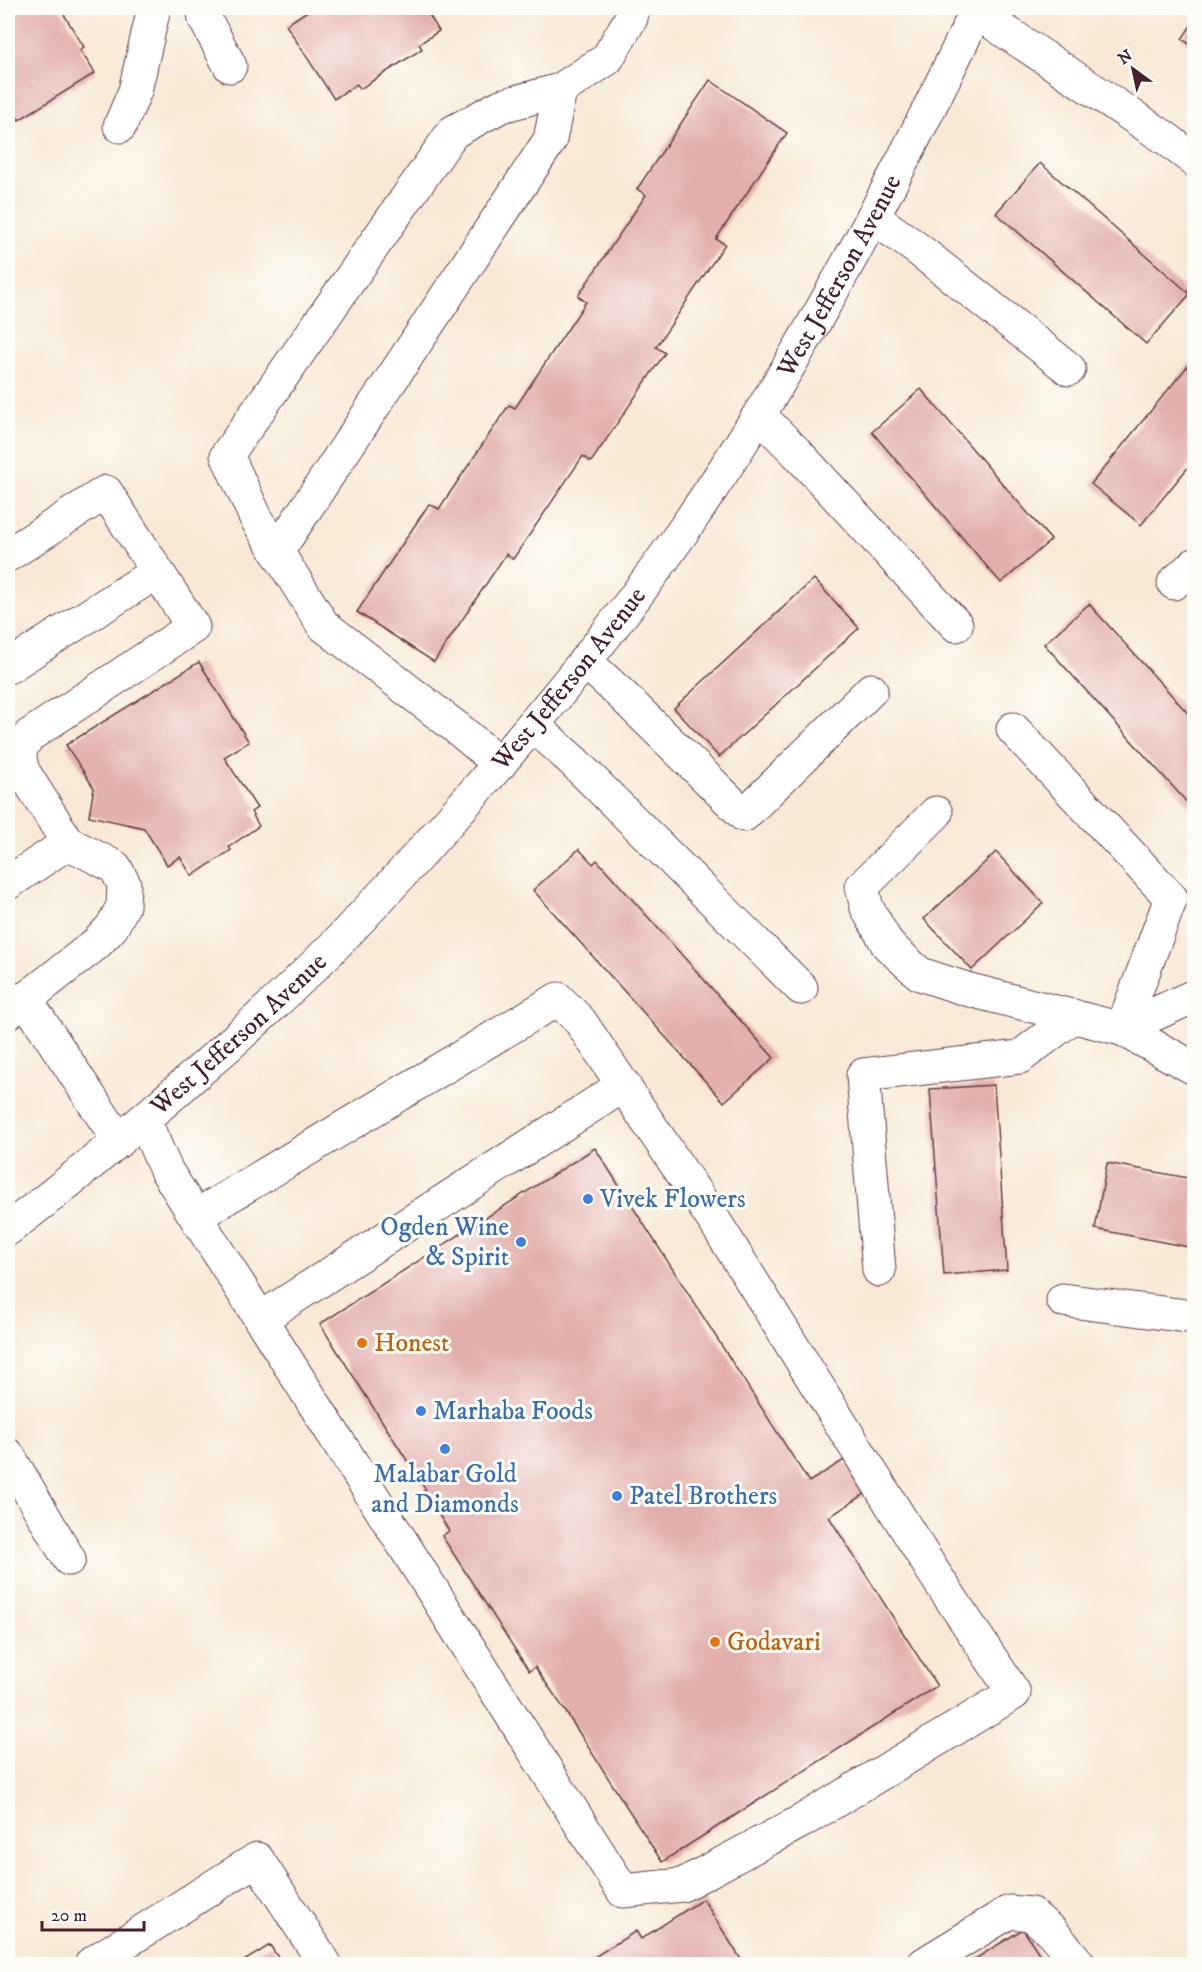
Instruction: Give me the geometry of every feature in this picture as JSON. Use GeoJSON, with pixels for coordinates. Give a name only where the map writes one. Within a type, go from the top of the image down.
{"type":"FeatureCollection","features":[{"type":"Feature","properties":{"kind":"street"},"geometry":{"type":"LineString","coordinates":[[120,126],[135,91],[154,8]]}},
{"type":"Feature","properties":{"kind":"street"},"geometry":{"type":"LineString","coordinates":[[203,8],[205,19],[230,66]]}},
{"type":"Feature","properties":{"kind":"street"},"geometry":{"type":"LineString","coordinates":[[500,764],[323,625],[256,518],[227,455],[453,132],[501,106],[560,90],[607,60],[632,18],[633,8]]}},
{"type":"Feature","properties":{"kind":"street"},"geometry":{"type":"LineString","coordinates":[[975,9],[1167,139],[1194,160]]}},
{"type":"Feature","properties":{"kind":"street","name":"West Jefferson Avenue"},"geometry":{"type":"LineString","coordinates":[[8,1229],[144,1120],[238,1037],[330,950],[500,764],[608,633],[682,531],[759,415],[795,355],[899,169],[975,9]]}},
{"type":"Feature","properties":{"kind":"street"},"geometry":{"type":"LineString","coordinates":[[277,552],[550,140],[560,90]]}},
{"type":"Feature","properties":{"kind":"street"},"geometry":{"type":"LineString","coordinates":[[873,217],[1069,369]]}},
{"type":"Feature","properties":{"kind":"street"},"geometry":{"type":"LineString","coordinates":[[759,415],[956,625]]}},
{"type":"Feature","properties":{"kind":"street"},"geometry":{"type":"LineString","coordinates":[[8,555],[106,492],[193,627],[30,735],[21,745],[19,757],[23,771],[19,790],[68,843],[115,867],[124,884],[123,906],[112,927],[96,944],[16,1005],[119,1141]]}},
{"type":"Feature","properties":{"kind":"street"},"geometry":{"type":"LineString","coordinates":[[8,667],[157,572]]}},
{"type":"Feature","properties":{"kind":"street"},"geometry":{"type":"LineString","coordinates":[[585,661],[624,696],[744,815],[871,690]]}},
{"type":"Feature","properties":{"kind":"street"},"geometry":{"type":"LineString","coordinates":[[534,725],[801,988]]}},
{"type":"Feature","properties":{"kind":"street"},"geometry":{"type":"LineString","coordinates":[[1013,729],[1183,893],[1122,1029]]}},
{"type":"Feature","properties":{"kind":"street"},"geometry":{"type":"LineString","coordinates":[[936,813],[862,887],[867,908],[888,945],[920,974],[966,989],[1122,1029],[1194,1068]]}},
{"type":"Feature","properties":{"kind":"street"},"geometry":{"type":"LineString","coordinates":[[8,883],[68,843]]}},
{"type":"Feature","properties":{"kind":"street"},"geometry":{"type":"LineString","coordinates":[[1122,1029],[1194,996]]}},
{"type":"Feature","properties":{"kind":"street"},"geometry":{"type":"LineString","coordinates":[[144,1120],[166,1170],[623,1891],[682,1885],[802,1821],[1014,1693],[934,1573],[717,1225],[580,1021],[558,999],[196,1216]]}},
{"type":"Feature","properties":{"kind":"street"},"geometry":{"type":"LineString","coordinates":[[879,1270],[863,1075],[1020,1058],[1074,1017]]}},
{"type":"Feature","properties":{"kind":"street"},"geometry":{"type":"LineString","coordinates":[[260,1318],[624,1085]]}},
{"type":"Feature","properties":{"kind":"street"},"geometry":{"type":"LineString","coordinates":[[1063,1300],[1194,1317]]}},
{"type":"Feature","properties":{"kind":"street"},"geometry":{"type":"LineString","coordinates":[[8,1455],[69,1559]]}},
{"type":"Feature","properties":{"kind":"street"},"geometry":{"type":"LineString","coordinates":[[91,1965],[257,1859],[325,1965]]}},
{"type":"Feature","properties":{"kind":"street"},"geometry":{"type":"LineString","coordinates":[[924,1965],[1009,1912],[1031,1914],[1052,1932],[1078,1965]]}},
{"type":"Feature","properties":{"kind":"building"},"geometry":{"type":"Polygon","coordinates":[[[8,8],[60,8],[84,47],[80,50],[95,73],[19,120],[8,102],[8,8]]]}},
{"type":"Feature","properties":{"kind":"building"},"geometry":{"type":"Polygon","coordinates":[[[308,8],[425,8],[439,31],[419,44],[422,49],[360,89],[357,84],[334,99],[286,25],[309,10],[308,8]]]}},
{"type":"Feature","properties":{"kind":"building"},"geometry":{"type":"Polygon","coordinates":[[[1194,21],[1194,47],[1182,39],[1194,21]]]}},
{"type":"Feature","properties":{"kind":"building"},"geometry":{"type":"Polygon","coordinates":[[[710,80],[787,133],[716,239],[725,244],[656,347],[665,353],[591,462],[583,456],[513,559],[506,554],[434,662],[357,612],[429,504],[439,509],[509,405],[515,408],[586,302],[578,296],[646,195],[637,189],[710,80]]]}},
{"type":"Feature","properties":{"kind":"building"},"geometry":{"type":"Polygon","coordinates":[[[1040,163],[1190,294],[1146,344],[996,213],[1040,163]]]}},
{"type":"Feature","properties":{"kind":"building"},"geometry":{"type":"Polygon","coordinates":[[[1194,358],[1194,460],[1141,525],[1091,484],[1194,358]]]}},
{"type":"Feature","properties":{"kind":"building"},"geometry":{"type":"Polygon","coordinates":[[[921,389],[1051,540],[1001,583],[872,432],[921,389]]]}},
{"type":"Feature","properties":{"kind":"building"},"geometry":{"type":"Polygon","coordinates":[[[814,579],[859,628],[719,757],[674,708],[814,579]]]}},
{"type":"Feature","properties":{"kind":"building"},"geometry":{"type":"Polygon","coordinates":[[[1089,604],[1194,720],[1194,810],[1044,644],[1089,604]]]}},
{"type":"Feature","properties":{"kind":"building"},"geometry":{"type":"Polygon","coordinates":[[[199,662],[249,742],[224,757],[257,808],[251,812],[259,826],[229,847],[231,850],[192,876],[180,857],[167,865],[144,828],[89,816],[94,788],[66,745],[199,662]]]}},
{"type":"Feature","properties":{"kind":"building"},"geometry":{"type":"Polygon","coordinates":[[[579,849],[593,864],[597,860],[774,1058],[724,1102],[533,890],[579,849]]]}},
{"type":"Feature","properties":{"kind":"building"},"geometry":{"type":"Polygon","coordinates":[[[996,852],[1043,903],[972,970],[924,919],[996,852]]]}},
{"type":"Feature","properties":{"kind":"building"},"geometry":{"type":"Polygon","coordinates":[[[994,1085],[1007,1270],[944,1275],[930,1089],[994,1085]]]}},
{"type":"Feature","properties":{"kind":"building"},"geometry":{"type":"Polygon","coordinates":[[[595,1148],[809,1482],[844,1460],[865,1494],[829,1517],[937,1686],[662,1862],[562,1706],[535,1667],[529,1671],[442,1536],[449,1531],[424,1491],[426,1490],[320,1324],[595,1148]]]}},
{"type":"Feature","properties":{"kind":"building"},"geometry":{"type":"Polygon","coordinates":[[[1107,1163],[1194,1179],[1194,1248],[1095,1229],[1107,1163]]]}},
{"type":"Feature","properties":{"kind":"building"},"geometry":{"type":"Polygon","coordinates":[[[703,1899],[744,1964],[583,1964],[636,1931],[641,1939],[703,1899]]]}},
{"type":"Feature","properties":{"kind":"building"},"geometry":{"type":"Polygon","coordinates":[[[1023,1929],[1046,1964],[967,1964],[1023,1929]]]}},
{"type":"Feature","properties":{"kind":"building"},"geometry":{"type":"Polygon","coordinates":[[[270,1945],[282,1964],[239,1964],[270,1945]]]}},
{"type":"Feature","properties":{"kind":"place","name":"Vivek Flowers"},"geometry":{"type":"Point","coordinates":[588,1199]}},
{"type":"Feature","properties":{"kind":"place","name":"Ogden Wine & Spirit"},"geometry":{"type":"Point","coordinates":[521,1242]}},
{"type":"Feature","properties":{"kind":"place","name":"Honest"},"geometry":{"type":"Point","coordinates":[362,1343]}},
{"type":"Feature","properties":{"kind":"place","name":"Marhaba Foods"},"geometry":{"type":"Point","coordinates":[421,1411]}},
{"type":"Feature","properties":{"kind":"place","name":"Malabar Gold and Diamonds"},"geometry":{"type":"Point","coordinates":[445,1449]}},
{"type":"Feature","properties":{"kind":"place","name":"Patel Brothers"},"geometry":{"type":"Point","coordinates":[617,1496]}},
{"type":"Feature","properties":{"kind":"place","name":"Godavari"},"geometry":{"type":"Point","coordinates":[715,1642]}}]}
